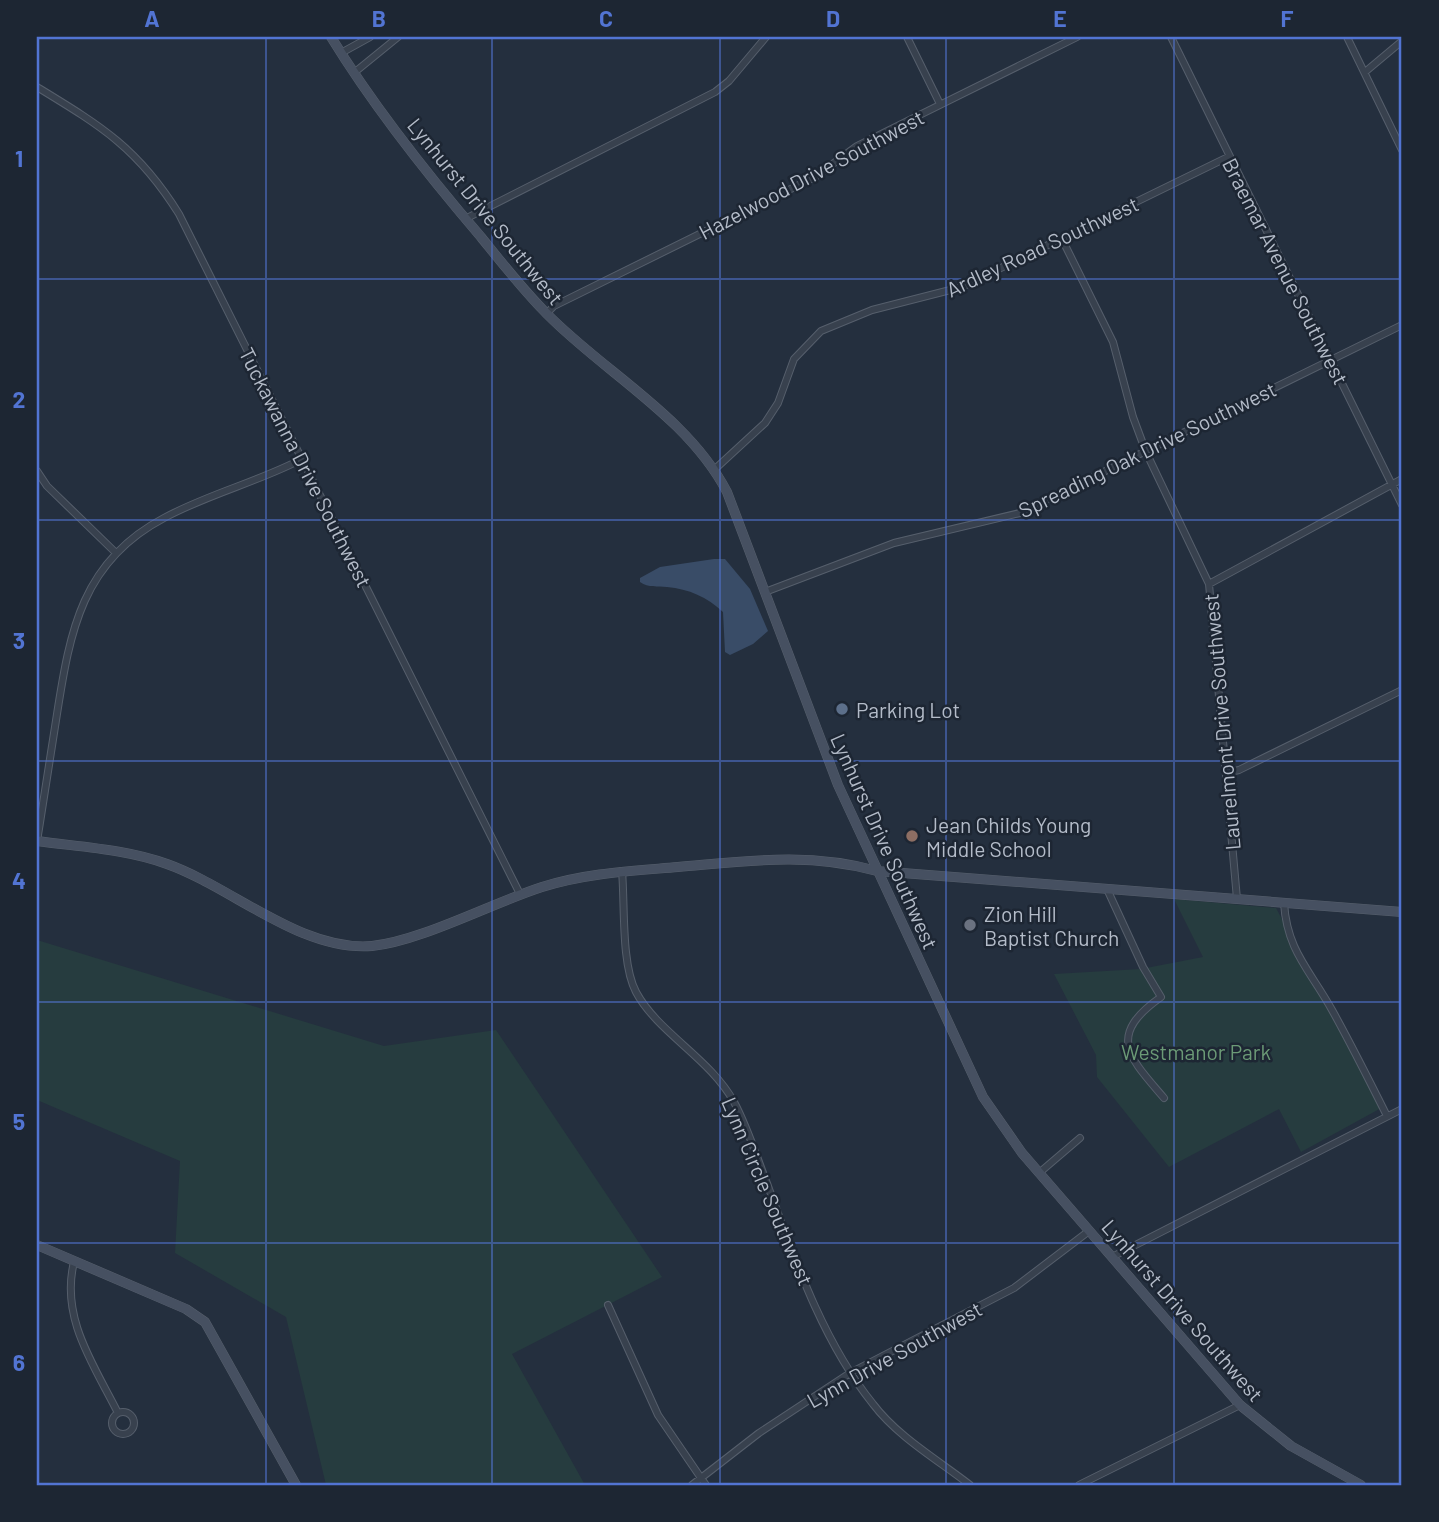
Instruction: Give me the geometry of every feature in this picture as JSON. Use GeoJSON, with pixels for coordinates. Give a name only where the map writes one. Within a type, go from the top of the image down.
{"type":"FeatureCollection","features":[{"type":"Feature","properties":{"kind":"street","name":"Lynhurst Drive Southwest"},"geometry":{"type":"LineString","coordinates":[[331,37],[427,173],[546,314],[690,440],[715,469],[838,785],[966,1067],[1001,1126],[1240,1405],[1289,1445],[1361,1485]]}},
{"type":"Feature","properties":{"kind":"street"},"geometry":{"type":"LineString","coordinates":[[341,53],[370,37]]}},
{"type":"Feature","properties":{"kind":"street"},"geometry":{"type":"LineString","coordinates":[[355,72],[398,37]]}},
{"type":"Feature","properties":{"kind":"street"},"geometry":{"type":"LineString","coordinates":[[465,219],[715,92],[729,81],[766,37]]}},
{"type":"Feature","properties":{"kind":"street"},"geometry":{"type":"LineString","coordinates":[[907,37],[940,104]]}},
{"type":"Feature","properties":{"kind":"street","name":"Hazelwood Drive Southwest"},"geometry":{"type":"LineString","coordinates":[[546,314],[554,306],[815,177],[857,146],[1077,37]]}},
{"type":"Feature","properties":{"kind":"street","name":"Braemar Avenue Southwest"},"geometry":{"type":"LineString","coordinates":[[1171,37],[1402,505]]}},
{"type":"Feature","properties":{"kind":"street"},"geometry":{"type":"LineString","coordinates":[[1348,37],[1402,150]]}},
{"type":"Feature","properties":{"kind":"street"},"geometry":{"type":"LineString","coordinates":[[1365,72],[1402,41]]}},
{"type":"Feature","properties":{"kind":"street","name":"Tuckawanna Drive Southwest"},"geometry":{"type":"LineString","coordinates":[[37,87],[112,134],[157,179],[179,214],[520,894]]}},
{"type":"Feature","properties":{"kind":"street","name":"Ardley Road Southwest"},"geometry":{"type":"LineString","coordinates":[[715,469],[765,424],[778,403],[794,359],[821,331],[872,310],[962,287],[1228,157]]}},
{"type":"Feature","properties":{"kind":"street","name":"Laurelmont Drive Southwest"},"geometry":{"type":"LineString","coordinates":[[1062,239],[1114,342],[1133,417],[1146,452],[1209,584],[1237,899]]}},
{"type":"Feature","properties":{"kind":"street","name":"Spreading Oak Drive Southwest"},"geometry":{"type":"LineString","coordinates":[[765,592],[894,543],[1020,513],[1402,324]]}},
{"type":"Feature","properties":{"kind":"street"},"geometry":{"type":"LineString","coordinates":[[302,459],[165,517],[116,553],[88,591],[71,633],[37,841],[133,855],[167,864],[309,935],[347,946],[372,946],[398,941],[520,894],[570,879],[622,871],[807,858],[835,860],[877,871],[1402,912]]}},
{"type":"Feature","properties":{"kind":"street"},"geometry":{"type":"LineString","coordinates":[[37,471],[47,486],[116,553]]}},
{"type":"Feature","properties":{"kind":"street"},"geometry":{"type":"LineString","coordinates":[[1209,584],[1402,479]]}},
{"type":"Feature","properties":{"kind":"street"},"geometry":{"type":"LineString","coordinates":[[1226,773],[1239,770],[1402,690]]}},
{"type":"Feature","properties":{"kind":"street","name":"Lynn Circle Southwest"},"geometry":{"type":"LineString","coordinates":[[622,871],[628,958],[635,991],[646,1006],[711,1070],[734,1101],[799,1270],[850,1373],[874,1406],[901,1432],[971,1485]]}},
{"type":"Feature","properties":{"kind":"street"},"geometry":{"type":"LineString","coordinates":[[1107,889],[1132,945],[1161,997],[1140,1012],[1128,1040],[1131,1060],[1164,1098]]}},
{"type":"Feature","properties":{"kind":"street"},"geometry":{"type":"LineString","coordinates":[[1284,903],[1286,928],[1291,944],[1331,1007],[1387,1115]]}},
{"type":"Feature","properties":{"kind":"street"},"geometry":{"type":"LineString","coordinates":[[1112,1257],[1402,1109]]}},
{"type":"Feature","properties":{"kind":"street"},"geometry":{"type":"LineString","coordinates":[[1039,1173],[1080,1138]]}},
{"type":"Feature","properties":{"kind":"street","name":"Lynn Drive Southwest"},"geometry":{"type":"LineString","coordinates":[[692,1485],[758,1433],[850,1373],[1014,1288],[1089,1231]]}},
{"type":"Feature","properties":{"kind":"street"},"geometry":{"type":"LineString","coordinates":[[37,1245],[186,1309],[205,1322],[296,1485]]}},
{"type":"Feature","properties":{"kind":"street"},"geometry":{"type":"LineString","coordinates":[[74,1262],[69,1291],[73,1319],[118,1413]]}},
{"type":"Feature","properties":{"kind":"street"},"geometry":{"type":"LineString","coordinates":[[608,1304],[657,1415],[706,1485]]}},
{"type":"Feature","properties":{"kind":"street"},"geometry":{"type":"LineString","coordinates":[[1079,1485],[1230,1413],[1240,1405]]}},
{"type":"Feature","properties":{"kind":"green space","name":"Westmanor Park"},"geometry":{"type":"Polygon","coordinates":[[[1174,899],[1276,908],[1383,1107],[1301,1152],[1279,1109],[1169,1167],[1097,1077],[1096,1055],[1054,974],[1141,969],[1203,957],[1174,899]]]}},
{"type":"Feature","properties":{"kind":"green space"},"geometry":{"type":"Polygon","coordinates":[[[37,940],[384,1046],[496,1030],[662,1277],[512,1354],[585,1485],[326,1485],[286,1317],[175,1253],[180,1161],[37,1100],[37,940]]]}},
{"type":"Feature","properties":{"kind":"water"},"geometry":{"type":"Polygon","coordinates":[[[725,559],[750,589],[768,631],[753,644],[730,655],[725,652],[723,612],[717,607],[690,592],[640,582],[640,578],[660,567],[725,559]]]}},
{"type":"Feature","properties":{"kind":"place","name":"Parking Lot"},"geometry":{"type":"Point","coordinates":[842,709]}},
{"type":"Feature","properties":{"kind":"place","name":"Jean Childs Young Middle School"},"geometry":{"type":"Point","coordinates":[912,836]}},
{"type":"Feature","properties":{"kind":"place","name":"Zion Hill Baptist Church"},"geometry":{"type":"Point","coordinates":[970,925]}}]}
